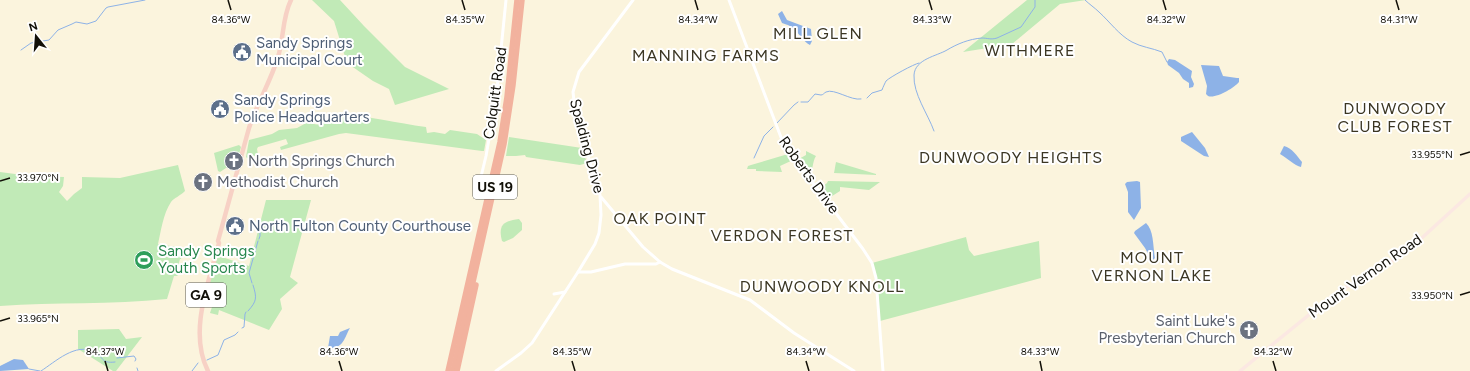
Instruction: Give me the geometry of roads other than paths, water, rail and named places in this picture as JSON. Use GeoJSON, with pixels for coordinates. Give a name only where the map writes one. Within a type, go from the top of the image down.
{"type":"FeatureCollection","features":[{"type":"Feature","properties":{"kind":"highway","name":"US 19"},"geometry":{"type":"LineString","coordinates":[[448,371],[501,137],[507,97],[517,0]]}},
{"type":"Feature","properties":{"kind":"highway","name":"US 19"},"geometry":{"type":"LineString","coordinates":[[453,371],[500,167],[514,74],[522,0]]}},
{"type":"Feature","properties":{"kind":"highway"},"geometry":{"type":"LineString","coordinates":[[457,371],[475,293],[477,279],[476,272]]}},
{"type":"Feature","properties":{"kind":"highway"},"geometry":{"type":"LineString","coordinates":[[444,371],[455,338]]}},
{"type":"Feature","properties":{"kind":"main road","name":"GA 9"},"geometry":{"type":"LineString","coordinates":[[208,371],[203,359],[200,345],[200,322],[219,243],[218,241],[225,222],[252,119],[279,55],[289,0]]}},
{"type":"Feature","properties":{"kind":"main road","name":"Mount Vernon Road"},"geometry":{"type":"LineString","coordinates":[[1240,371],[1337,292],[1373,273],[1402,254],[1470,194]]}},
{"type":"Feature","properties":{"kind":"street","name":"Colquitt Road"},"geometry":{"type":"LineString","coordinates":[[479,185],[486,156],[496,99],[506,0]]}},
{"type":"Feature","properties":{"kind":"street","name":"Spalding Drive"},"geometry":{"type":"LineString","coordinates":[[496,371],[530,345],[595,244],[599,233],[601,197],[579,127],[573,92],[576,78],[634,0]]}},
{"type":"Feature","properties":{"kind":"street","name":"Roberts Drive"},"geometry":{"type":"LineString","coordinates":[[729,0],[783,143],[867,254],[872,264],[877,286],[883,371]]}},
{"type":"Feature","properties":{"kind":"street"},"geometry":{"type":"LineString","coordinates":[[601,197],[643,247],[660,262],[672,269],[750,300],[794,333],[854,371]]}},
{"type":"Feature","properties":{"kind":"street"},"geometry":{"type":"LineString","coordinates":[[578,272],[591,272],[625,264],[656,264],[660,262]]}},
{"type":"Feature","properties":{"kind":"street"},"geometry":{"type":"LineString","coordinates":[[554,294],[565,292]]}},
{"type":"Feature","properties":{"kind":"water"},"geometry":{"type":"Polygon","coordinates":[[[782,11],[787,20],[811,29],[812,41],[810,45],[804,41],[793,28],[782,23],[778,14],[782,11]]]}},
{"type":"Feature","properties":{"kind":"water"},"geometry":{"type":"Polygon","coordinates":[[[1169,59],[1175,60],[1192,71],[1191,77],[1194,84],[1193,87],[1189,88],[1189,83],[1168,65],[1167,62],[1169,59]]]}},
{"type":"Feature","properties":{"kind":"water"},"geometry":{"type":"Polygon","coordinates":[[[1201,65],[1219,66],[1223,76],[1239,78],[1239,82],[1229,90],[1216,96],[1208,96],[1206,94],[1207,86],[1201,65]]]}},
{"type":"Feature","properties":{"kind":"water"},"geometry":{"type":"Polygon","coordinates":[[[1192,132],[1205,148],[1209,157],[1204,156],[1181,141],[1181,137],[1192,132]]]}},
{"type":"Feature","properties":{"kind":"water"},"geometry":{"type":"Polygon","coordinates":[[[1284,146],[1292,150],[1298,157],[1302,162],[1301,167],[1280,154],[1284,146]]]}},
{"type":"Feature","properties":{"kind":"water"},"geometry":{"type":"Polygon","coordinates":[[[1127,182],[1140,182],[1141,208],[1134,220],[1128,212],[1128,192],[1125,184],[1127,182]]]}},
{"type":"Feature","properties":{"kind":"water"},"geometry":{"type":"Polygon","coordinates":[[[1146,223],[1149,226],[1153,239],[1155,258],[1152,261],[1134,233],[1146,223]]]}},
{"type":"Feature","properties":{"kind":"water"},"geometry":{"type":"Polygon","coordinates":[[[350,328],[345,339],[340,345],[333,348],[328,348],[330,336],[338,336],[340,332],[350,328]]]}},
{"type":"Feature","properties":{"kind":"water"},"geometry":{"type":"Polygon","coordinates":[[[14,359],[23,360],[29,369],[0,371],[0,366],[14,359]]]}},
{"type":"Feature","properties":{"kind":"waterway"},"geometry":{"type":"LineString","coordinates":[[21,50],[31,43],[49,40],[58,30],[76,22],[87,24],[96,21],[108,7],[145,0]]}},
{"type":"Feature","properties":{"kind":"waterway"},"geometry":{"type":"LineString","coordinates":[[934,131],[921,104],[914,82],[915,70],[918,65],[927,59],[963,42],[982,38],[995,39],[1021,27],[1035,7],[1035,0]]}},
{"type":"Feature","properties":{"kind":"waterway"},"geometry":{"type":"LineString","coordinates":[[1085,0],[1127,39],[1139,45],[1162,52],[1167,62]]}},
{"type":"Feature","properties":{"kind":"waterway"},"geometry":{"type":"LineString","coordinates":[[867,98],[872,93],[882,90],[888,79],[919,63]]}},
{"type":"Feature","properties":{"kind":"waterway"},"geometry":{"type":"LineString","coordinates":[[801,102],[808,102],[815,94],[822,95],[829,91],[852,98],[861,99]]}},
{"type":"Feature","properties":{"kind":"waterway"},"geometry":{"type":"LineString","coordinates":[[777,123],[798,102]]}},
{"type":"Feature","properties":{"kind":"waterway"},"geometry":{"type":"LineString","coordinates":[[754,158],[764,136],[773,127]]}},
{"type":"Feature","properties":{"kind":"waterway"},"geometry":{"type":"LineString","coordinates":[[259,239],[260,225]]}},
{"type":"Feature","properties":{"kind":"waterway"},"geometry":{"type":"LineString","coordinates":[[252,283],[249,273],[258,241]]}},
{"type":"Feature","properties":{"kind":"waterway"},"geometry":{"type":"LineString","coordinates":[[248,311],[253,305],[255,299],[253,285]]}},
{"type":"Feature","properties":{"kind":"waterway"},"geometry":{"type":"LineString","coordinates":[[242,328],[244,327],[246,312]]}},
{"type":"Feature","properties":{"kind":"waterway"},"geometry":{"type":"LineString","coordinates":[[207,360],[218,355],[224,340],[238,332]]}},
{"type":"Feature","properties":{"kind":"waterway"},"geometry":{"type":"LineString","coordinates":[[41,371],[66,354],[80,349],[94,352],[104,361],[115,362]]}},
{"type":"Feature","properties":{"kind":"waterway"},"geometry":{"type":"LineString","coordinates":[[117,358],[134,356],[136,359],[135,361]]}},
{"type":"Feature","properties":{"kind":"waterway"},"geometry":{"type":"LineString","coordinates":[[192,371],[198,363]]}},
{"type":"Feature","properties":{"kind":"waterway"},"geometry":{"type":"LineString","coordinates":[[29,369],[40,371]]}},
{"type":"Feature","properties":{"kind":"place","name":"Sandy Springs Municipal Court"},"geometry":{"type":"Point","coordinates":[242,52]}},
{"type":"Feature","properties":{"kind":"place","name":"Sandy Springs Police Headquarters"},"geometry":{"type":"Point","coordinates":[220,109]}},
{"type":"Feature","properties":{"kind":"place","name":"North Springs Church"},"geometry":{"type":"Point","coordinates":[234,161]}},
{"type":"Feature","properties":{"kind":"place","name":"Methodist Church"},"geometry":{"type":"Point","coordinates":[203,182]}},
{"type":"Feature","properties":{"kind":"place","name":"North Fulton County Courthouse"},"geometry":{"type":"Point","coordinates":[235,226]}},
{"type":"Feature","properties":{"kind":"place","name":"Sandy Springs Youth Sports"},"geometry":{"type":"Point","coordinates":[144,260]}},
{"type":"Feature","properties":{"kind":"place","name":"Saint Luke's Presbyterian Church"},"geometry":{"type":"Point","coordinates":[1249,330]}},
{"type":"Feature","properties":{"kind":"district","name":"MILL GLEN"},"geometry":{"type":"Point","coordinates":[818,33]}},
{"type":"Feature","properties":{"kind":"district","name":"WITHMERE"},"geometry":{"type":"Point","coordinates":[1030,50]}},
{"type":"Feature","properties":{"kind":"district","name":"MANNING FARMS"},"geometry":{"type":"Point","coordinates":[706,55]}},
{"type":"Feature","properties":{"kind":"district","name":"DUNWOODY CLUB FOREST"},"geometry":{"type":"Point","coordinates":[1395,117]}},
{"type":"Feature","properties":{"kind":"district","name":"DUNWOODY HEIGHTS"},"geometry":{"type":"Point","coordinates":[1011,157]}},
{"type":"Feature","properties":{"kind":"district","name":"OAK POINT"},"geometry":{"type":"Point","coordinates":[660,218]}},
{"type":"Feature","properties":{"kind":"district","name":"VERDON FOREST"},"geometry":{"type":"Point","coordinates":[782,235]}},
{"type":"Feature","properties":{"kind":"district","name":"MOUNT VERNON LAKE"},"geometry":{"type":"Point","coordinates":[1152,266]}},
{"type":"Feature","properties":{"kind":"district","name":"DUNWOODY KNOLL"},"geometry":{"type":"Point","coordinates":[822,286]}}]}
